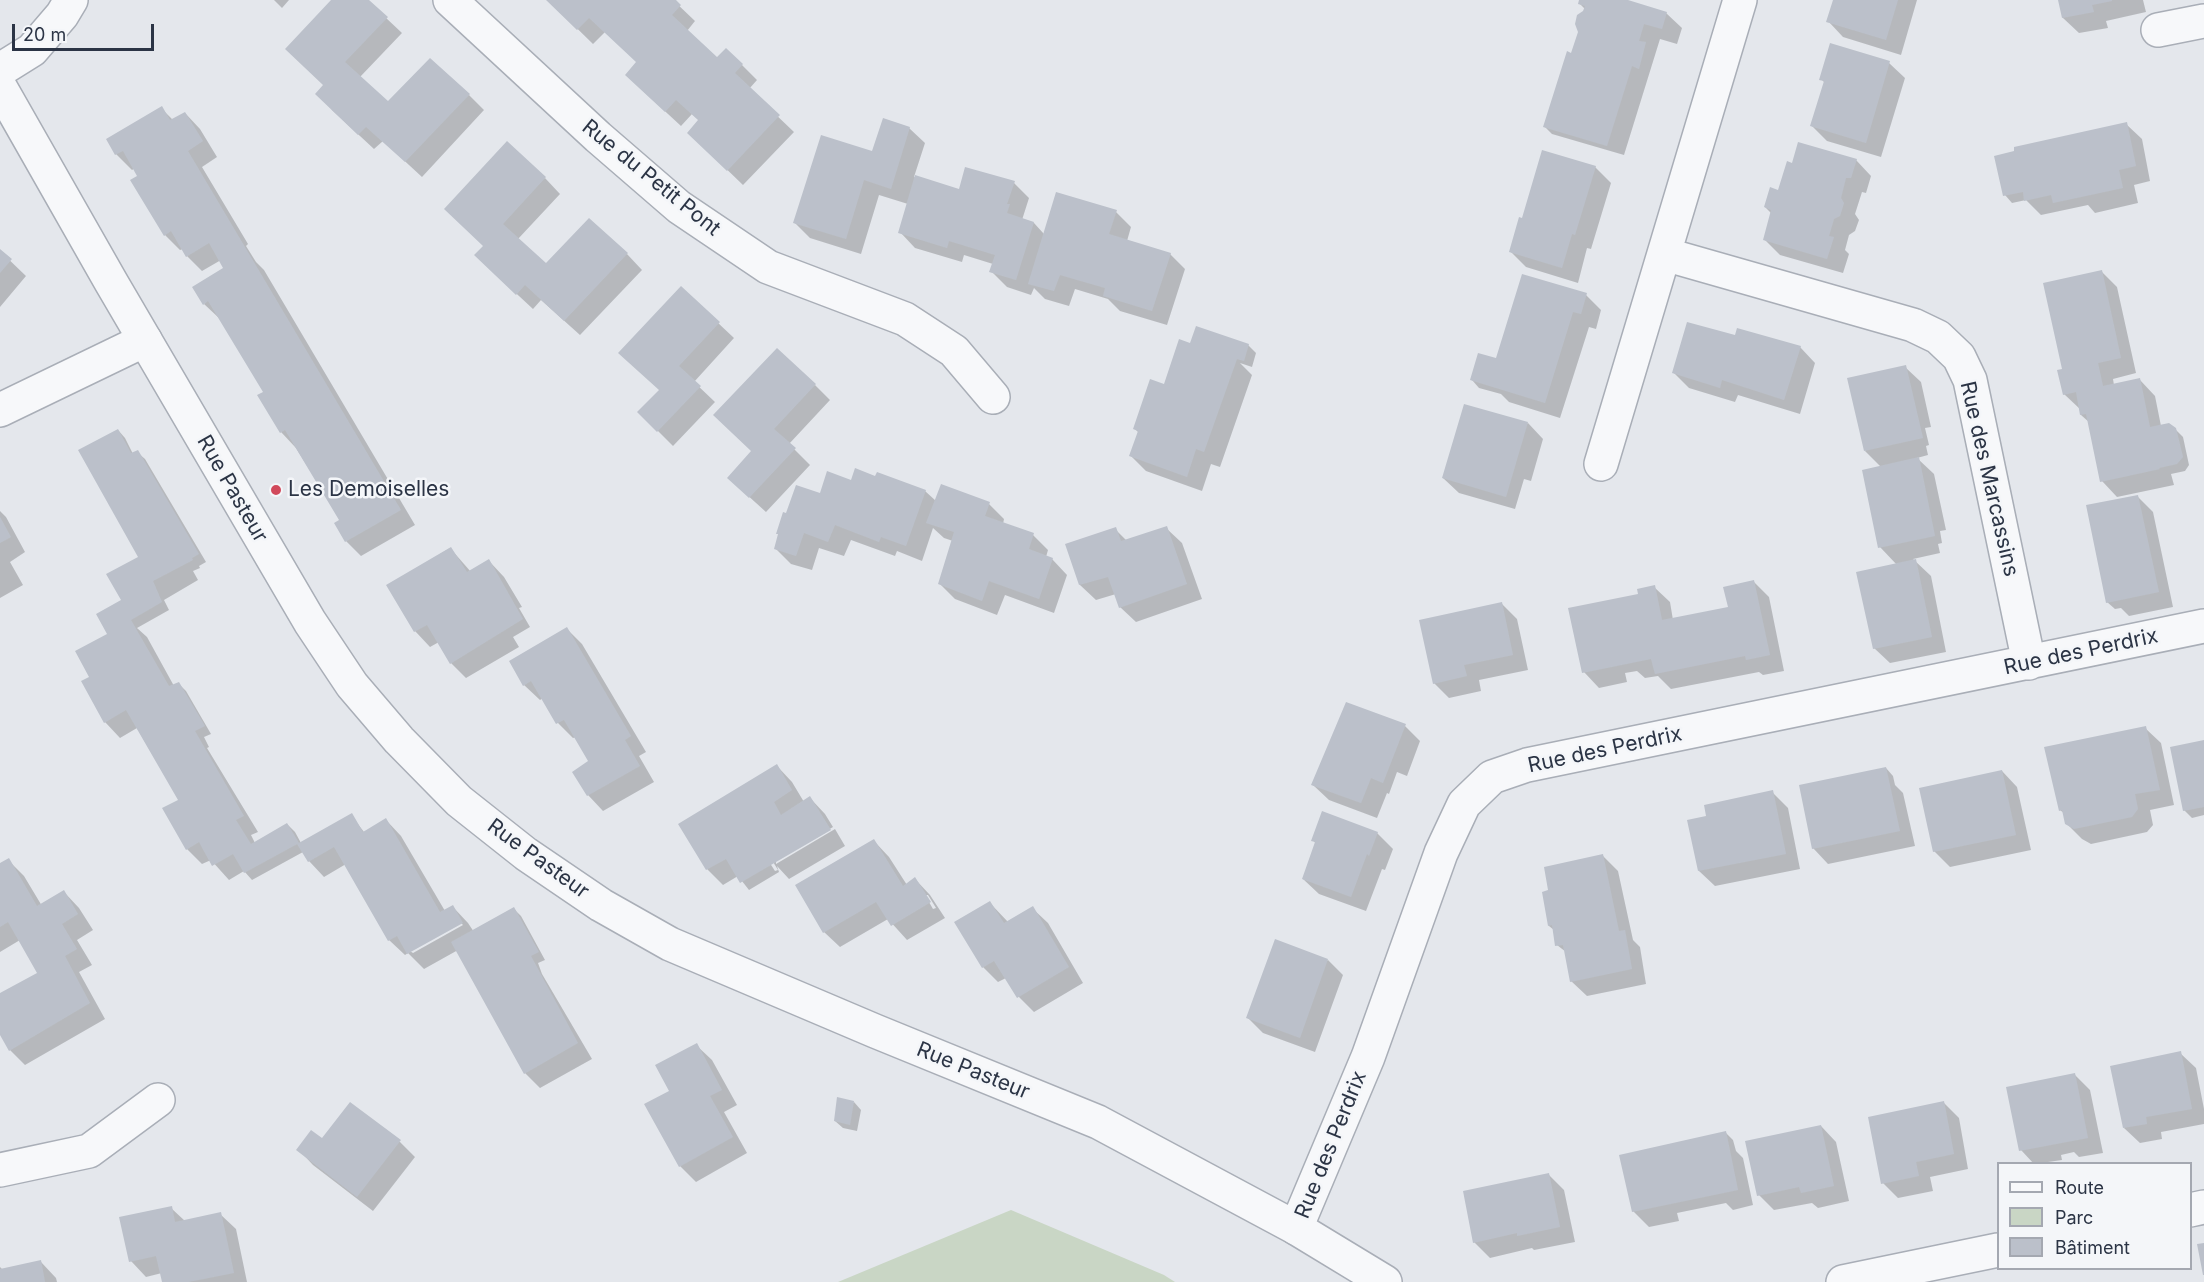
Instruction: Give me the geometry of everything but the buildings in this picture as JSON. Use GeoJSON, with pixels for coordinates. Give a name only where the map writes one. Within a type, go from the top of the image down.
{"type":"FeatureCollection","features":[{"type":"Feature","properties":{"kind":"street"},"geometry":{"type":"LineString","coordinates":[[0,70],[32,50],[62,15],[71,0]]}},
{"type":"Feature","properties":{"kind":"street","name":"Rue du Petit Pont"},"geometry":{"type":"LineString","coordinates":[[450,0],[598,137],[680,207],[768,267],[904,319],[954,351],[993,397]]}},
{"type":"Feature","properties":{"kind":"street"},"geometry":{"type":"LineString","coordinates":[[1601,464],[1740,0]]}},
{"type":"Feature","properties":{"kind":"street"},"geometry":{"type":"LineString","coordinates":[[2158,30],[2204,21]]}},
{"type":"Feature","properties":{"kind":"street","name":"Rue Pasteur"},"geometry":{"type":"LineString","coordinates":[[0,87],[310,622],[352,685],[399,740],[459,801],[526,854],[601,905],[670,944],[1098,1122],[1296,1228],[1385,1282]]}},
{"type":"Feature","properties":{"kind":"street","name":"Rue des Marcassins"},"geometry":{"type":"LineString","coordinates":[[1665,254],[1913,326],[1938,336],[1959,357],[1970,380],[2030,663]]}},
{"type":"Feature","properties":{"kind":"street"},"geometry":{"type":"LineString","coordinates":[[0,410],[145,340]]}},
{"type":"Feature","properties":{"kind":"street","name":"Rue des Perdrix"},"geometry":{"type":"LineString","coordinates":[[1296,1228],[1368,1057],[1441,854],[1464,804],[1492,777],[1527,765],[2204,626]]}},
{"type":"Feature","properties":{"kind":"street"},"geometry":{"type":"LineString","coordinates":[[0,1170],[89,1151],[158,1100]]}},
{"type":"Feature","properties":{"kind":"street"},"geometry":{"type":"LineString","coordinates":[[1843,1282],[1997,1250]]}},
{"type":"Feature","properties":{"kind":"green space"},"geometry":{"type":"Polygon","coordinates":[[[1011,1210],[1164,1275],[1175,1282],[838,1282],[1011,1210]]]}},
{"type":"Feature","properties":{"kind":"place","name":"Les Demoiselles"},"geometry":{"type":"Point","coordinates":[276,490]}}]}
